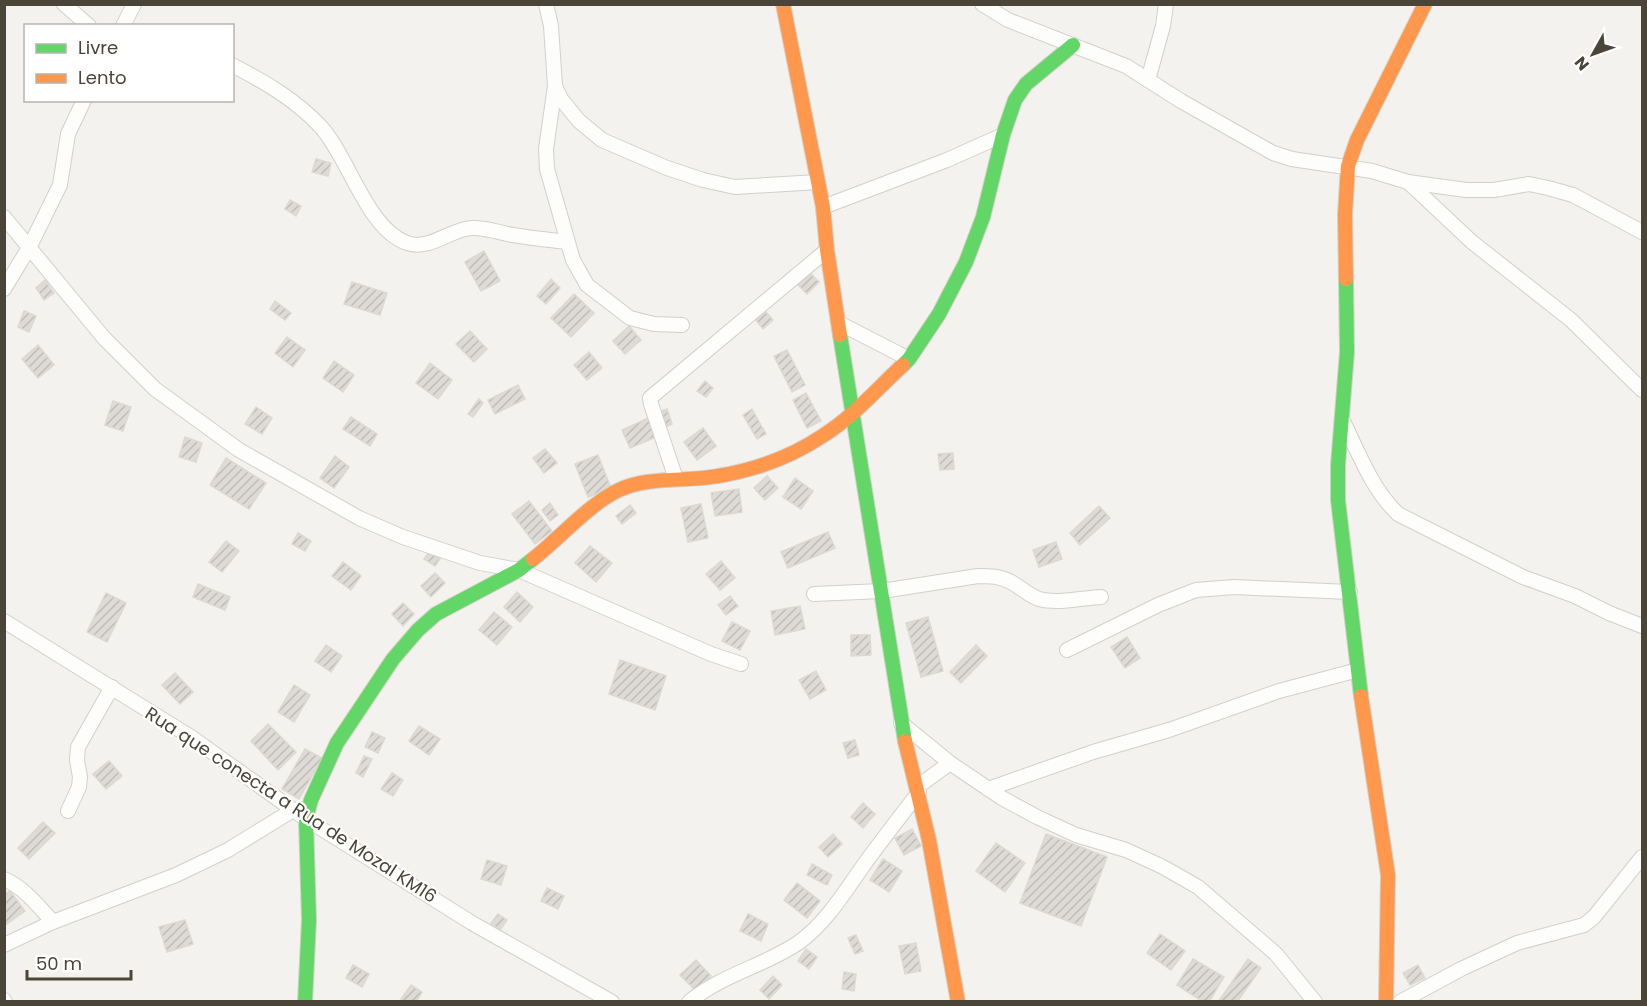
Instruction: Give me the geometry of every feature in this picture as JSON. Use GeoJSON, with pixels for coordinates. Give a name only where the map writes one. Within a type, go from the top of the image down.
{"type":"FeatureCollection","features":[{"type":"Feature","properties":{"kind":"street"},"geometry":{"type":"LineString","coordinates":[[64,4],[86,24]]}},
{"type":"Feature","properties":{"kind":"street"},"geometry":{"type":"LineString","coordinates":[[125,24],[134,4]]}},
{"type":"Feature","properties":{"kind":"street"},"geometry":{"type":"LineString","coordinates":[[546,4],[551,26],[555,86],[546,149],[547,169],[573,260],[587,285],[630,318],[654,324],[682,326]]}},
{"type":"Feature","properties":{"kind":"street"},"geometry":{"type":"LineString","coordinates":[[783,4],[823,207],[827,250],[851,413],[882,591],[901,723],[929,840],[958,1002]]}},
{"type":"Feature","properties":{"kind":"street"},"geometry":{"type":"LineString","coordinates":[[982,4],[1008,20],[1126,66],[1273,153],[1292,159],[1348,166],[1408,182],[1466,189],[1494,190],[1529,184],[1548,188],[1573,195],[1642,232]]}},
{"type":"Feature","properties":{"kind":"street"},"geometry":{"type":"LineString","coordinates":[[1148,80],[1163,26],[1166,4]]}},
{"type":"Feature","properties":{"kind":"street"},"geometry":{"type":"LineString","coordinates":[[1386,1002],[1388,875],[1365,735],[1338,500],[1338,465],[1347,352],[1345,214],[1348,166],[1357,140],[1425,4]]}},
{"type":"Feature","properties":{"kind":"street"},"geometry":{"type":"LineString","coordinates":[[305,1002],[309,920],[306,819],[311,800],[338,743],[399,652],[436,614],[519,570],[542,554],[602,500],[616,491],[630,485],[715,477],[772,462],[825,435],[851,413],[909,359],[939,314],[966,262],[983,217],[1003,135],[1015,100],[1026,84],[1073,45]]}},
{"type":"Feature","properties":{"kind":"street"},"geometry":{"type":"LineString","coordinates":[[234,66],[265,82],[299,105],[323,129],[342,156],[363,197],[385,228],[406,243],[417,245],[432,242],[456,232],[474,228],[515,236],[567,242]]}},
{"type":"Feature","properties":{"kind":"street"},"geometry":{"type":"LineString","coordinates":[[555,86],[561,99],[579,121],[602,140],[668,168],[703,180],[735,187],[818,182]]}},
{"type":"Feature","properties":{"kind":"street"},"geometry":{"type":"LineString","coordinates":[[4,289],[30,246],[60,185],[68,134],[83,102]]}},
{"type":"Feature","properties":{"kind":"street"},"geometry":{"type":"LineString","coordinates":[[823,207],[947,160],[1003,135]]}},
{"type":"Feature","properties":{"kind":"street"},"geometry":{"type":"LineString","coordinates":[[1408,182],[1472,242],[1571,320],[1642,390]]}},
{"type":"Feature","properties":{"kind":"street"},"geometry":{"type":"LineString","coordinates":[[4,217],[104,338],[156,389],[239,450],[359,518],[403,537],[480,563],[519,570],[711,654],[741,664]]}},
{"type":"Feature","properties":{"kind":"street"},"geometry":{"type":"LineString","coordinates":[[676,479],[650,398],[827,250]]}},
{"type":"Feature","properties":{"kind":"street"},"geometry":{"type":"LineString","coordinates":[[839,323],[909,359]]}},
{"type":"Feature","properties":{"kind":"street"},"geometry":{"type":"LineString","coordinates":[[1342,419],[1376,489],[1383,500],[1398,514],[1523,577],[1575,596],[1642,626]]}},
{"type":"Feature","properties":{"kind":"street"},"geometry":{"type":"LineString","coordinates":[[814,594],[882,591],[978,576],[994,576],[1010,581],[1029,595],[1041,599],[1101,597]]}},
{"type":"Feature","properties":{"kind":"street"},"geometry":{"type":"LineString","coordinates":[[1067,650],[1158,605],[1196,590],[1234,587],[1350,592]]}},
{"type":"Feature","properties":{"kind":"street","name":"Rua que conecta a Rua de Mozal KM16"},"geometry":{"type":"LineString","coordinates":[[4,621],[191,737],[306,819],[472,923],[612,1002]]}},
{"type":"Feature","properties":{"kind":"street"},"geometry":{"type":"LineString","coordinates":[[988,789],[1093,752],[1169,730],[1279,691],[1358,670]]}},
{"type":"Feature","properties":{"kind":"street"},"geometry":{"type":"LineString","coordinates":[[68,811],[79,787],[78,747],[112,687]]}},
{"type":"Feature","properties":{"kind":"street"},"geometry":{"type":"LineString","coordinates":[[901,723],[950,763],[988,789],[1037,817],[1076,835],[1126,850],[1198,887],[1276,954],[1315,1002]]}},
{"type":"Feature","properties":{"kind":"street"},"geometry":{"type":"LineString","coordinates":[[689,1002],[706,989],[763,963],[798,943],[810,933],[849,887],[918,790],[950,763]]}},
{"type":"Feature","properties":{"kind":"street"},"geometry":{"type":"LineString","coordinates":[[4,945],[53,922],[176,875],[228,850],[293,810]]}},
{"type":"Feature","properties":{"kind":"street"},"geometry":{"type":"LineString","coordinates":[[1400,1002],[1461,969],[1517,944],[1584,926],[1594,917],[1642,857]]}},
{"type":"Feature","properties":{"kind":"street"},"geometry":{"type":"LineString","coordinates":[[4,879],[27,894],[53,922]]}},
{"type":"Feature","properties":{"kind":"building"},"geometry":{"type":"Polygon","coordinates":[[[316,159],[331,163],[328,176],[312,172],[316,159]]]}},
{"type":"Feature","properties":{"kind":"building"},"geometry":{"type":"Polygon","coordinates":[[[290,200],[301,206],[296,216],[285,209],[290,200]]]}},
{"type":"Feature","properties":{"kind":"building"},"geometry":{"type":"Polygon","coordinates":[[[484,251],[500,281],[481,291],[465,262],[484,251]]]}},
{"type":"Feature","properties":{"kind":"building"},"geometry":{"type":"Polygon","coordinates":[[[807,270],[819,282],[807,294],[795,282],[807,270]]]}},
{"type":"Feature","properties":{"kind":"building"},"geometry":{"type":"Polygon","coordinates":[[[551,279],[560,288],[546,304],[537,296],[551,279]]]}},
{"type":"Feature","properties":{"kind":"building"},"geometry":{"type":"Polygon","coordinates":[[[45,280],[54,293],[44,300],[36,288],[45,280]]]}},
{"type":"Feature","properties":{"kind":"building"},"geometry":{"type":"Polygon","coordinates":[[[352,282],[387,293],[380,315],[344,304],[352,282]]]}},
{"type":"Feature","properties":{"kind":"building"},"geometry":{"type":"Polygon","coordinates":[[[574,294],[594,313],[571,337],[551,318],[574,294]]]}},
{"type":"Feature","properties":{"kind":"building"},"geometry":{"type":"Polygon","coordinates":[[[275,301],[291,313],[285,320],[270,309],[275,301]]]}},
{"type":"Feature","properties":{"kind":"building"},"geometry":{"type":"Polygon","coordinates":[[[24,311],[36,316],[29,332],[18,327],[24,311]]]}},
{"type":"Feature","properties":{"kind":"building"},"geometry":{"type":"Polygon","coordinates":[[[766,312],[773,320],[763,329],[756,320],[766,312]]]}},
{"type":"Feature","properties":{"kind":"building"},"geometry":{"type":"Polygon","coordinates":[[[629,326],[641,340],[625,354],[613,341],[629,326]]]}},
{"type":"Feature","properties":{"kind":"building"},"geometry":{"type":"Polygon","coordinates":[[[470,331],[487,349],[474,362],[456,344],[470,331]]]}},
{"type":"Feature","properties":{"kind":"building"},"geometry":{"type":"Polygon","coordinates":[[[287,337],[305,350],[293,367],[275,353],[287,337]]]}},
{"type":"Feature","properties":{"kind":"building"},"geometry":{"type":"Polygon","coordinates":[[[38,345],[54,365],[38,378],[22,359],[38,345]]]}},
{"type":"Feature","properties":{"kind":"building"},"geometry":{"type":"Polygon","coordinates":[[[787,350],[805,385],[792,392],[774,356],[787,350]]]}},
{"type":"Feature","properties":{"kind":"building"},"geometry":{"type":"Polygon","coordinates":[[[589,352],[602,368],[587,380],[574,365],[589,352]]]}},
{"type":"Feature","properties":{"kind":"building"},"geometry":{"type":"Polygon","coordinates":[[[334,361],[354,375],[343,392],[323,378],[334,361]]]}},
{"type":"Feature","properties":{"kind":"building"},"geometry":{"type":"Polygon","coordinates":[[[430,363],[452,380],[438,399],[416,383],[430,363]]]}},
{"type":"Feature","properties":{"kind":"building"},"geometry":{"type":"Polygon","coordinates":[[[705,381],[713,388],[706,397],[697,391],[705,381]]]}},
{"type":"Feature","properties":{"kind":"building"},"geometry":{"type":"Polygon","coordinates":[[[518,385],[525,399],[495,414],[488,400],[518,385]]]}},
{"type":"Feature","properties":{"kind":"building"},"geometry":{"type":"Polygon","coordinates":[[[806,393],[821,421],[807,428],[793,400],[806,393]]]}},
{"type":"Feature","properties":{"kind":"building"},"geometry":{"type":"Polygon","coordinates":[[[479,399],[483,403],[473,417],[468,414],[479,399]]]}},
{"type":"Feature","properties":{"kind":"building"},"geometry":{"type":"Polygon","coordinates":[[[113,401],[131,407],[123,431],[105,425],[113,401]]]}},
{"type":"Feature","properties":{"kind":"building"},"geometry":{"type":"Polygon","coordinates":[[[256,407],[272,418],[262,434],[245,424],[256,407]]]}},
{"type":"Feature","properties":{"kind":"building"},"geometry":{"type":"Polygon","coordinates":[[[667,409],[672,424],[665,427],[659,412],[667,409]]]}},
{"type":"Feature","properties":{"kind":"building"},"geometry":{"type":"Polygon","coordinates":[[[752,409],[766,434],[757,439],[743,415],[752,409]]]}},
{"type":"Feature","properties":{"kind":"building"},"geometry":{"type":"Polygon","coordinates":[[[351,417],[377,434],[370,446],[343,429],[351,417]]]}},
{"type":"Feature","properties":{"kind":"building"},"geometry":{"type":"Polygon","coordinates":[[[648,418],[656,437],[630,448],[622,430],[648,418]]]}},
{"type":"Feature","properties":{"kind":"building"},"geometry":{"type":"Polygon","coordinates":[[[703,428],[716,446],[697,460],[684,442],[703,428]]]}},
{"type":"Feature","properties":{"kind":"building"},"geometry":{"type":"Polygon","coordinates":[[[185,437],[202,443],[196,462],[179,457],[185,437]]]}},
{"type":"Feature","properties":{"kind":"building"},"geometry":{"type":"Polygon","coordinates":[[[545,449],[557,463],[544,473],[533,458],[545,449]]]}},
{"type":"Feature","properties":{"kind":"building"},"geometry":{"type":"Polygon","coordinates":[[[953,453],[954,469],[940,470],[938,454],[953,453]]]}},
{"type":"Feature","properties":{"kind":"building"},"geometry":{"type":"Polygon","coordinates":[[[598,455],[611,488],[588,497],[575,464],[598,455]]]}},
{"type":"Feature","properties":{"kind":"building"},"geometry":{"type":"Polygon","coordinates":[[[335,456],[349,467],[334,488],[320,478],[335,456]]]}},
{"type":"Feature","properties":{"kind":"building"},"geometry":{"type":"Polygon","coordinates":[[[226,458],[266,483],[249,509],[210,485],[226,458]]]}},
{"type":"Feature","properties":{"kind":"building"},"geometry":{"type":"Polygon","coordinates":[[[767,476],[778,488],[765,500],[754,488],[767,476]]]}},
{"type":"Feature","properties":{"kind":"building"},"geometry":{"type":"Polygon","coordinates":[[[795,478],[813,491],[801,509],[783,497],[795,478]]]}},
{"type":"Feature","properties":{"kind":"building"},"geometry":{"type":"Polygon","coordinates":[[[739,489],[742,512],[715,516],[711,493],[739,489]]]}},
{"type":"Feature","properties":{"kind":"building"},"geometry":{"type":"Polygon","coordinates":[[[529,501],[552,531],[535,544],[512,514],[529,501]]]}},
{"type":"Feature","properties":{"kind":"building"},"geometry":{"type":"Polygon","coordinates":[[[550,503],[558,515],[550,521],[542,510],[550,503]]]}},
{"type":"Feature","properties":{"kind":"building"},"geometry":{"type":"Polygon","coordinates":[[[701,504],[708,538],[688,542],[681,508],[701,504]]]}},
{"type":"Feature","properties":{"kind":"building"},"geometry":{"type":"Polygon","coordinates":[[[630,505],[636,513],[622,524],[616,516],[630,505]]]}},
{"type":"Feature","properties":{"kind":"building"},"geometry":{"type":"Polygon","coordinates":[[[1099,506],[1110,518],[1080,545],[1070,533],[1099,506]]]}},
{"type":"Feature","properties":{"kind":"building"},"geometry":{"type":"Polygon","coordinates":[[[828,532],[835,548],[788,568],[781,552],[828,532]]]}},
{"type":"Feature","properties":{"kind":"building"},"geometry":{"type":"Polygon","coordinates":[[[298,533],[311,541],[305,551],[292,544],[298,533]]]}},
{"type":"Feature","properties":{"kind":"building"},"geometry":{"type":"Polygon","coordinates":[[[226,541],[239,551],[222,572],[209,562],[226,541]]]}},
{"type":"Feature","properties":{"kind":"building"},"geometry":{"type":"Polygon","coordinates":[[[1056,542],[1062,559],[1039,567],[1033,550],[1056,542]]]}},
{"type":"Feature","properties":{"kind":"building"},"geometry":{"type":"Polygon","coordinates":[[[590,546],[612,563],[596,582],[575,563],[590,546]]]}},
{"type":"Feature","properties":{"kind":"building"},"geometry":{"type":"Polygon","coordinates":[[[429,552],[440,559],[435,566],[424,559],[429,552]]]}},
{"type":"Feature","properties":{"kind":"building"},"geometry":{"type":"Polygon","coordinates":[[[721,561],[735,578],[720,590],[706,574],[721,561]]]}},
{"type":"Feature","properties":{"kind":"building"},"geometry":{"type":"Polygon","coordinates":[[[343,562],[361,576],[351,590],[332,576],[343,562]]]}},
{"type":"Feature","properties":{"kind":"building"},"geometry":{"type":"Polygon","coordinates":[[[435,573],[445,583],[431,597],[421,586],[435,573]]]}},
{"type":"Feature","properties":{"kind":"building"},"geometry":{"type":"Polygon","coordinates":[[[198,584],[230,597],[225,610],[193,597],[198,584]]]}},
{"type":"Feature","properties":{"kind":"building"},"geometry":{"type":"Polygon","coordinates":[[[517,592],[533,607],[520,622],[504,607],[517,592]]]}},
{"type":"Feature","properties":{"kind":"building"},"geometry":{"type":"Polygon","coordinates":[[[106,593],[126,603],[107,642],[87,632],[106,593]]]}},
{"type":"Feature","properties":{"kind":"building"},"geometry":{"type":"Polygon","coordinates":[[[730,596],[738,606],[726,615],[718,605],[730,596]]]}},
{"type":"Feature","properties":{"kind":"building"},"geometry":{"type":"Polygon","coordinates":[[[403,603],[414,614],[403,626],[392,614],[403,603]]]}},
{"type":"Feature","properties":{"kind":"building"},"geometry":{"type":"Polygon","coordinates":[[[800,606],[805,629],[775,635],[771,611],[800,606]]]}},
{"type":"Feature","properties":{"kind":"building"},"geometry":{"type":"Polygon","coordinates":[[[494,612],[512,627],[497,645],[479,630],[494,612]]]}},
{"type":"Feature","properties":{"kind":"building"},"geometry":{"type":"Polygon","coordinates":[[[928,617],[943,671],[921,677],[906,623],[928,617]]]}},
{"type":"Feature","properties":{"kind":"building"},"geometry":{"type":"Polygon","coordinates":[[[732,622],[750,631],[740,650],[722,641],[732,622]]]}},
{"type":"Feature","properties":{"kind":"building"},"geometry":{"type":"Polygon","coordinates":[[[851,635],[870,635],[871,655],[851,656],[851,635]]]}},
{"type":"Feature","properties":{"kind":"building"},"geometry":{"type":"Polygon","coordinates":[[[1127,637],[1140,658],[1125,668],[1111,647],[1127,637]]]}},
{"type":"Feature","properties":{"kind":"building"},"geometry":{"type":"Polygon","coordinates":[[[326,645],[342,656],[331,672],[315,661],[326,645]]]}},
{"type":"Feature","properties":{"kind":"building"},"geometry":{"type":"Polygon","coordinates":[[[976,645],[987,656],[961,683],[950,672],[976,645]]]}},
{"type":"Feature","properties":{"kind":"building"},"geometry":{"type":"Polygon","coordinates":[[[620,660],[666,676],[655,710],[609,694],[620,660]]]}},
{"type":"Feature","properties":{"kind":"building"},"geometry":{"type":"Polygon","coordinates":[[[816,671],[826,690],[810,699],[799,680],[816,671]]]}},
{"type":"Feature","properties":{"kind":"building"},"geometry":{"type":"Polygon","coordinates":[[[175,673],[193,692],[180,704],[162,685],[175,673]]]}},
{"type":"Feature","properties":{"kind":"building"},"geometry":{"type":"Polygon","coordinates":[[[294,685],[310,695],[294,722],[278,712],[294,685]]]}},
{"type":"Feature","properties":{"kind":"building"},"geometry":{"type":"Polygon","coordinates":[[[268,724],[296,752],[278,770],[251,741],[268,724]]]}},
{"type":"Feature","properties":{"kind":"building"},"geometry":{"type":"Polygon","coordinates":[[[419,726],[440,739],[429,755],[409,741],[419,726]]]}},
{"type":"Feature","properties":{"kind":"building"},"geometry":{"type":"Polygon","coordinates":[[[372,732],[385,738],[378,753],[365,747],[372,732]]]}},
{"type":"Feature","properties":{"kind":"building"},"geometry":{"type":"Polygon","coordinates":[[[855,740],[859,755],[848,758],[843,743],[855,740]]]}},
{"type":"Feature","properties":{"kind":"building"},"geometry":{"type":"Polygon","coordinates":[[[305,749],[322,758],[299,799],[282,789],[305,749]]]}},
{"type":"Feature","properties":{"kind":"building"},"geometry":{"type":"Polygon","coordinates":[[[364,756],[372,759],[363,777],[356,773],[364,756]]]}},
{"type":"Feature","properties":{"kind":"building"},"geometry":{"type":"Polygon","coordinates":[[[109,761],[122,776],[106,789],[93,774],[109,761]]]}},
{"type":"Feature","properties":{"kind":"building"},"geometry":{"type":"Polygon","coordinates":[[[392,773],[403,780],[393,796],[381,789],[392,773]]]}},
{"type":"Feature","properties":{"kind":"building"},"geometry":{"type":"Polygon","coordinates":[[[863,803],[875,814],[863,828],[851,817],[863,803]]]}},
{"type":"Feature","properties":{"kind":"building"},"geometry":{"type":"Polygon","coordinates":[[[43,822],[55,833],[29,859],[18,848],[43,822]]]}},
{"type":"Feature","properties":{"kind":"building"},"geometry":{"type":"Polygon","coordinates":[[[912,829],[921,846],[904,855],[895,838],[912,829]]]}},
{"type":"Feature","properties":{"kind":"building"},"geometry":{"type":"Polygon","coordinates":[[[833,834],[842,844],[828,857],[819,847],[833,834]]]}},
{"type":"Feature","properties":{"kind":"building"},"geometry":{"type":"Polygon","coordinates":[[[1046,834],[1107,857],[1081,926],[1020,903],[1046,834]]]}},
{"type":"Feature","properties":{"kind":"building"},"geometry":{"type":"Polygon","coordinates":[[[996,843],[1025,863],[1005,892],[976,871],[996,843]]]}},
{"type":"Feature","properties":{"kind":"building"},"geometry":{"type":"Polygon","coordinates":[[[883,859],[902,871],[889,892],[870,880],[883,859]]]}},
{"type":"Feature","properties":{"kind":"building"},"geometry":{"type":"Polygon","coordinates":[[[487,860],[507,866],[501,885],[481,879],[487,860]]]}},
{"type":"Feature","properties":{"kind":"building"},"geometry":{"type":"Polygon","coordinates":[[[812,864],[832,875],[827,885],[807,875],[812,864]]]}},
{"type":"Feature","properties":{"kind":"building"},"geometry":{"type":"Polygon","coordinates":[[[797,883],[820,901],[807,918],[784,900],[797,883]]]}},
{"type":"Feature","properties":{"kind":"building"},"geometry":{"type":"Polygon","coordinates":[[[547,888],[564,896],[558,909],[541,901],[547,888]]]}},
{"type":"Feature","properties":{"kind":"building"},"geometry":{"type":"Polygon","coordinates":[[[10,891],[25,911],[4,926],[4,895],[10,891]]]}},
{"type":"Feature","properties":{"kind":"building"},"geometry":{"type":"Polygon","coordinates":[[[498,914],[507,920],[500,930],[491,923],[498,914]]]}},
{"type":"Feature","properties":{"kind":"building"},"geometry":{"type":"Polygon","coordinates":[[[748,914],[768,924],[761,941],[740,931],[748,914]]]}},
{"type":"Feature","properties":{"kind":"building"},"geometry":{"type":"Polygon","coordinates":[[[185,920],[193,944],[167,952],[159,927],[185,920]]]}},
{"type":"Feature","properties":{"kind":"building"},"geometry":{"type":"Polygon","coordinates":[[[1160,934],[1185,951],[1171,970],[1147,953],[1160,934]]]}},
{"type":"Feature","properties":{"kind":"building"},"geometry":{"type":"Polygon","coordinates":[[[856,935],[863,951],[855,954],[848,938],[856,935]]]}},
{"type":"Feature","properties":{"kind":"building"},"geometry":{"type":"Polygon","coordinates":[[[916,943],[921,971],[905,974],[899,946],[916,943]]]}},
{"type":"Feature","properties":{"kind":"building"},"geometry":{"type":"Polygon","coordinates":[[[806,949],[817,957],[809,969],[798,961],[806,949]]]}},
{"type":"Feature","properties":{"kind":"building"},"geometry":{"type":"Polygon","coordinates":[[[1193,959],[1224,977],[1209,1002],[1203,1002],[1177,985],[1193,959]]]}},
{"type":"Feature","properties":{"kind":"building"},"geometry":{"type":"Polygon","coordinates":[[[1248,959],[1261,968],[1237,1002],[1218,1002],[1248,959]]]}},
{"type":"Feature","properties":{"kind":"building"},"geometry":{"type":"Polygon","coordinates":[[[696,960],[711,976],[696,991],[680,975],[696,960]]]}},
{"type":"Feature","properties":{"kind":"building"},"geometry":{"type":"Polygon","coordinates":[[[353,965],[369,974],[362,987],[346,978],[353,965]]]}},
{"type":"Feature","properties":{"kind":"building"},"geometry":{"type":"Polygon","coordinates":[[[1418,965],[1425,978],[1410,985],[1403,973],[1418,965]]]}},
{"type":"Feature","properties":{"kind":"building"},"geometry":{"type":"Polygon","coordinates":[[[844,972],[856,974],[854,991],[842,989],[844,972]]]}},
{"type":"Feature","properties":{"kind":"building"},"geometry":{"type":"Polygon","coordinates":[[[773,976],[782,985],[769,999],[760,990],[773,976]]]}},
{"type":"Feature","properties":{"kind":"building"},"geometry":{"type":"Polygon","coordinates":[[[411,985],[422,992],[416,1002],[404,1002],[401,999],[411,985]]]}},
{"type":"Feature","properties":{"kind":"traffic: fast"},"geometry":{"type":"LineString","coordinates":[[903,365],[939,314],[966,262],[983,217],[1003,135],[1015,100],[1026,84],[1073,45]]}},
{"type":"Feature","properties":{"kind":"traffic: fast"},"geometry":{"type":"LineString","coordinates":[[1346,279],[1347,352],[1338,465],[1338,500],[1361,696]]}},
{"type":"Feature","properties":{"kind":"traffic: fast"},"geometry":{"type":"LineString","coordinates":[[840,335],[905,741]]}},
{"type":"Feature","properties":{"kind":"traffic: fast"},"geometry":{"type":"LineString","coordinates":[[305,1002],[309,920],[306,819],[311,800],[337,743],[393,659],[418,630],[436,614],[519,570],[533,559]]}},
{"type":"Feature","properties":{"kind":"traffic: slow"},"geometry":{"type":"LineString","coordinates":[[783,4],[823,207],[840,335]]}},
{"type":"Feature","properties":{"kind":"traffic: slow"},"geometry":{"type":"LineString","coordinates":[[1346,279],[1345,214],[1348,166],[1357,140],[1425,4]]}},
{"type":"Feature","properties":{"kind":"traffic: slow"},"geometry":{"type":"LineString","coordinates":[[533,559],[586,512],[619,490],[655,481],[706,478],[732,473],[760,466],[800,449],[845,420],[903,365]]}},
{"type":"Feature","properties":{"kind":"traffic: slow"},"geometry":{"type":"LineString","coordinates":[[1361,696],[1388,875],[1386,1002]]}},
{"type":"Feature","properties":{"kind":"traffic: slow"},"geometry":{"type":"LineString","coordinates":[[905,741],[929,840],[958,1002]]}}]}
